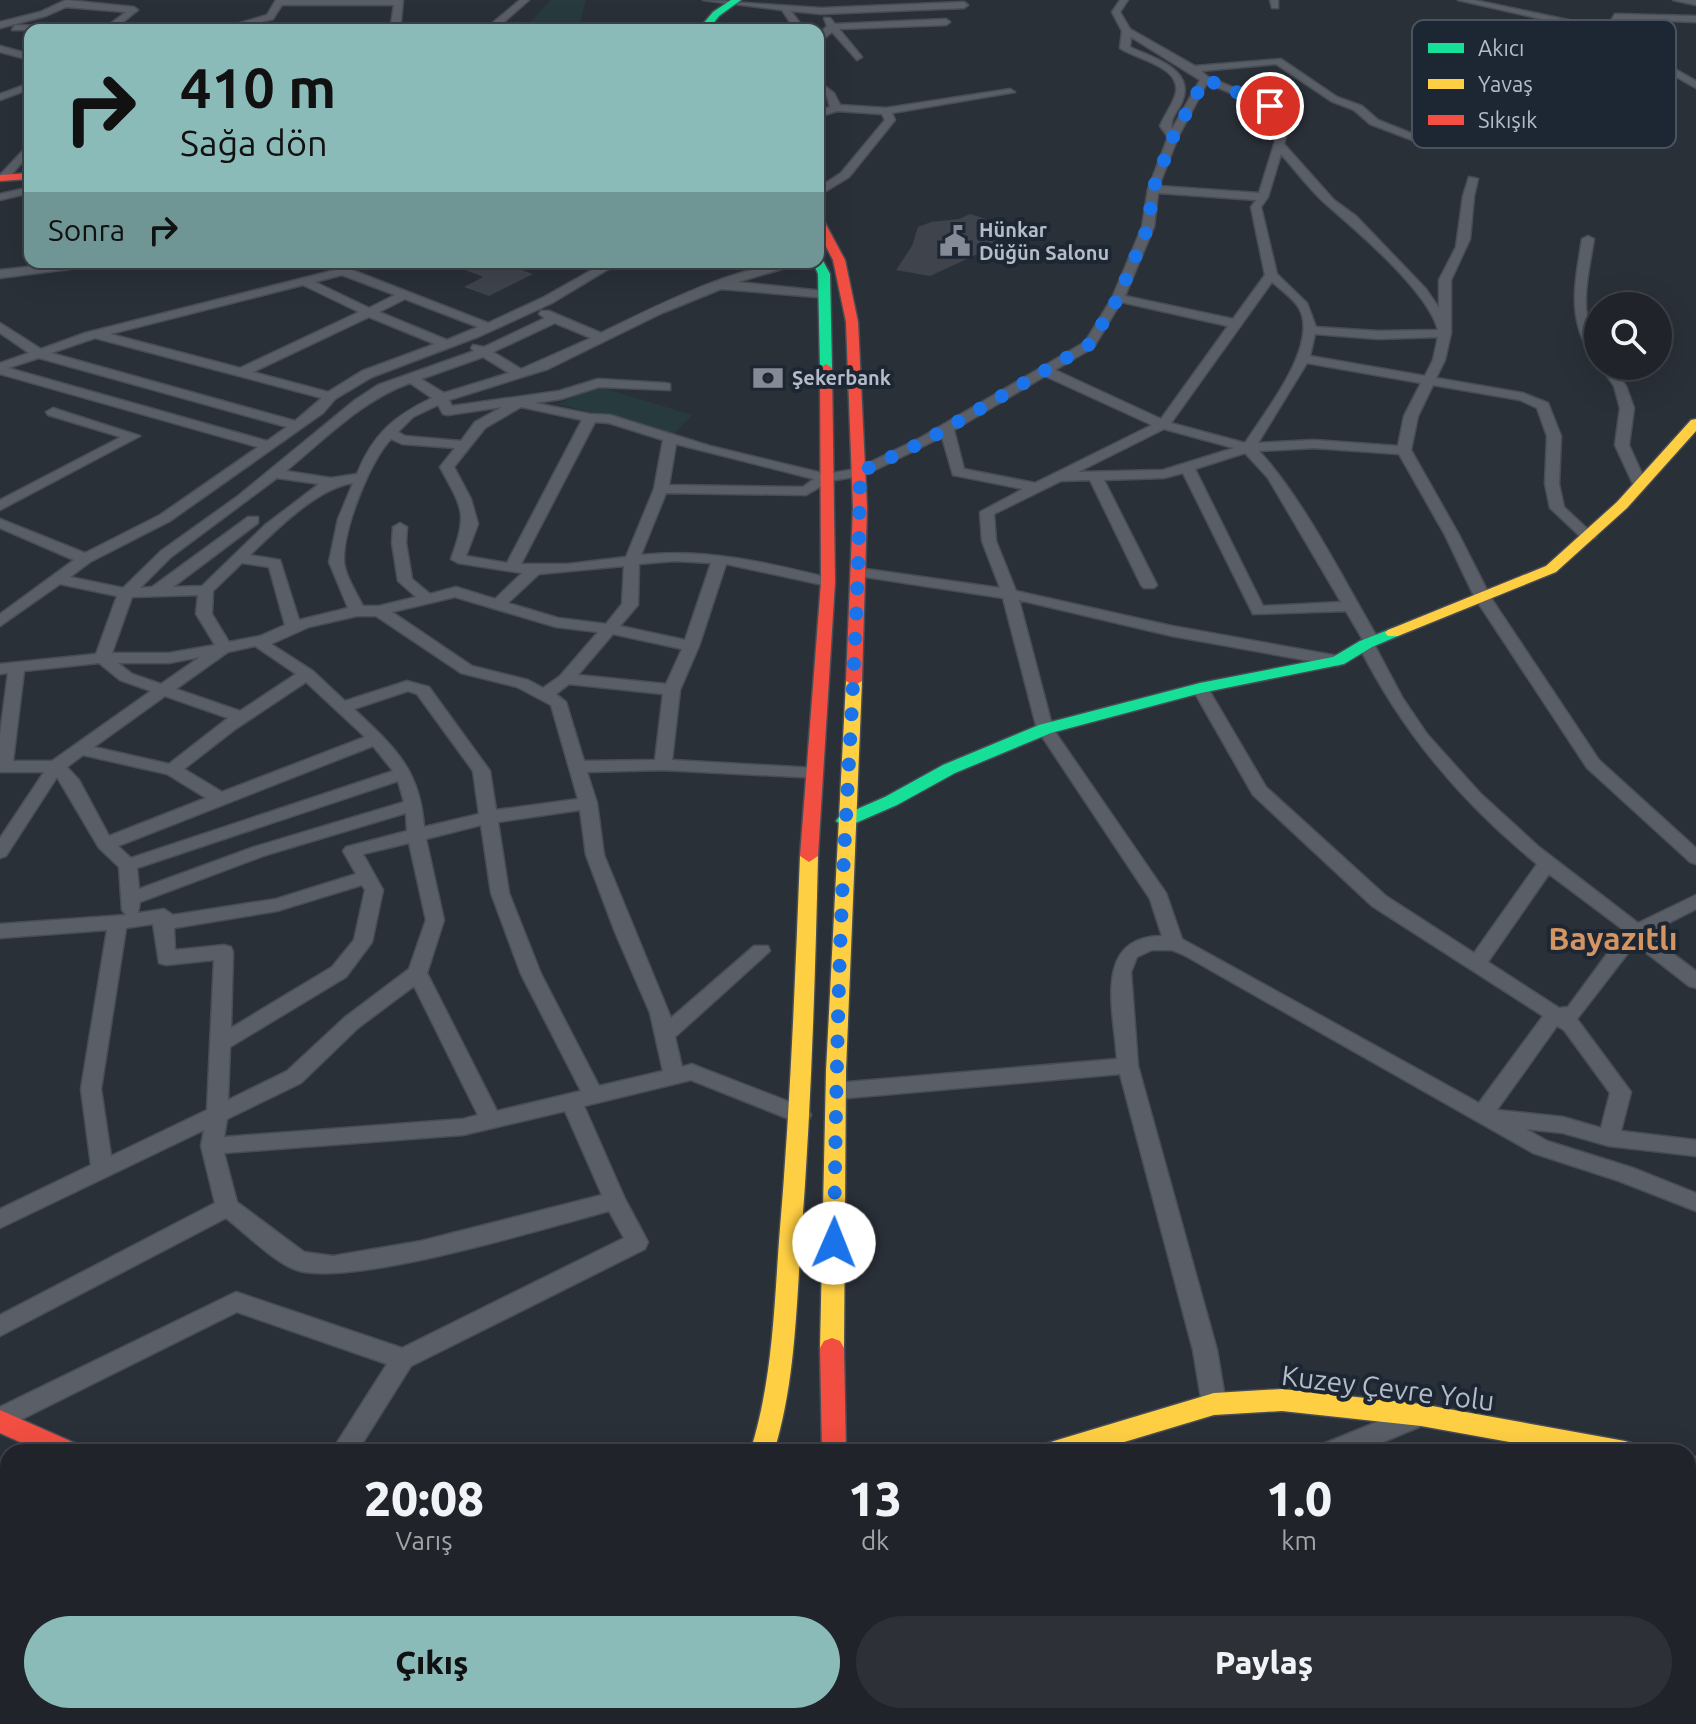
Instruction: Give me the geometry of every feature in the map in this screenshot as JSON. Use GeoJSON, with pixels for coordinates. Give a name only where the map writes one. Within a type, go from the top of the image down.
{"type":"FeatureCollection","features":[{"type":"Feature","properties":{"kind":"main road"},"geometry":{"type":"LineString","coordinates":[[708,24],[716,14],[734,2]]}},
{"type":"Feature","properties":{"kind":"main road"},"geometry":{"type":"LineString","coordinates":[[2,178],[24,176]]}},
{"type":"Feature","properties":{"kind":"main road"},"geometry":{"type":"LineString","coordinates":[[824,231],[841,258],[848,290],[860,472],[859,572],[845,821],[836,1091],[831,1395],[834,1444]]}},
{"type":"Feature","properties":{"kind":"main road"},"geometry":{"type":"LineString","coordinates":[[765,1444],[770,1430],[785,1313],[801,1115],[809,846],[828,582],[824,274],[821,268]]}},
{"type":"Feature","properties":{"kind":"main road"},"geometry":{"type":"LineString","coordinates":[[845,821],[891,801],[949,769],[1045,729],[1200,688],[1338,661],[1369,643],[1551,569],[1589,537],[1696,423]]}},
{"type":"Feature","properties":{"kind":"main road","name":"Kuzey Çevre Yolu"},"geometry":{"type":"LineString","coordinates":[[1081,1444],[1214,1404],[1282,1400],[1421,1415],[1581,1444]]}},
{"type":"Feature","properties":{"kind":"main road"},"geometry":{"type":"LineString","coordinates":[[0,1420],[51,1444]]}},
{"type":"Feature","properties":{"kind":"street"},"geometry":{"type":"LineString","coordinates":[[496,24],[525,0]]}},
{"type":"Feature","properties":{"kind":"street"},"geometry":{"type":"LineString","coordinates":[[707,0],[821,11],[964,5]]}},
{"type":"Feature","properties":{"kind":"street"},"geometry":{"type":"LineString","coordinates":[[806,10],[825,0]]}},
{"type":"Feature","properties":{"kind":"street"},"geometry":{"type":"LineString","coordinates":[[1124,0],[1116,12],[1116,18],[1127,31],[1205,79],[1249,95],[1282,115],[1286,122],[1263,197],[1256,207],[1260,238],[1271,275],[1307,312],[1309,330],[1304,359],[1248,448]]}},
{"type":"Feature","properties":{"kind":"street"},"geometry":{"type":"LineString","coordinates":[[1462,0],[1563,20]]}},
{"type":"Feature","properties":{"kind":"street"},"geometry":{"type":"LineString","coordinates":[[1677,0],[1696,2]]}},
{"type":"Feature","properties":{"kind":"street"},"geometry":{"type":"LineString","coordinates":[[274,24],[280,1],[399,1],[396,24]]}},
{"type":"Feature","properties":{"kind":"street"},"geometry":{"type":"LineString","coordinates":[[0,26],[43,14],[69,2],[134,10],[115,24]]}},
{"type":"Feature","properties":{"kind":"street"},"geometry":{"type":"LineString","coordinates":[[786,10],[796,24]]}},
{"type":"Feature","properties":{"kind":"street"},"geometry":{"type":"LineString","coordinates":[[821,11],[857,57]]}},
{"type":"Feature","properties":{"kind":"street"},"geometry":{"type":"LineString","coordinates":[[1611,14],[1696,19]]}},
{"type":"Feature","properties":{"kind":"street"},"geometry":{"type":"LineString","coordinates":[[1575,20],[1597,17]]}},
{"type":"Feature","properties":{"kind":"street"},"geometry":{"type":"LineString","coordinates":[[824,34],[832,27],[946,22]]}},
{"type":"Feature","properties":{"kind":"street"},"geometry":{"type":"LineString","coordinates":[[0,26],[24,27]]}},
{"type":"Feature","properties":{"kind":"street"},"geometry":{"type":"LineString","coordinates":[[1127,31],[1125,48],[1168,69],[1180,84],[1181,91],[1165,126],[1173,137]]}},
{"type":"Feature","properties":{"kind":"street"},"geometry":{"type":"LineString","coordinates":[[0,49],[24,55]]}},
{"type":"Feature","properties":{"kind":"street"},"geometry":{"type":"LineString","coordinates":[[1193,69],[1278,61],[1334,99],[1358,108],[1374,122],[1412,137]]}},
{"type":"Feature","properties":{"kind":"street"},"geometry":{"type":"LineString","coordinates":[[1676,72],[1694,83]]}},
{"type":"Feature","properties":{"kind":"street"},"geometry":{"type":"LineString","coordinates":[[661,489],[806,491],[826,478],[860,472],[947,429],[1090,344],[1118,298],[1148,227],[1153,189],[1173,137],[1205,79]]}},
{"type":"Feature","properties":{"kind":"street"},"geometry":{"type":"LineString","coordinates":[[1,99],[24,89]]}},
{"type":"Feature","properties":{"kind":"street"},"geometry":{"type":"LineString","coordinates":[[824,89],[831,95],[836,108]]}},
{"type":"Feature","properties":{"kind":"street"},"geometry":{"type":"LineString","coordinates":[[824,112],[836,108],[886,111],[1010,92]]}},
{"type":"Feature","properties":{"kind":"street"},"geometry":{"type":"LineString","coordinates":[[824,189],[845,175],[890,120],[886,111]]}},
{"type":"Feature","properties":{"kind":"street"},"geometry":{"type":"LineString","coordinates":[[1280,146],[1330,202],[1352,218],[1422,292],[1444,328]]}},
{"type":"Feature","properties":{"kind":"street"},"geometry":{"type":"LineString","coordinates":[[2,178],[24,153]]}},
{"type":"Feature","properties":{"kind":"street"},"geometry":{"type":"LineString","coordinates":[[1473,179],[1467,192],[1467,226],[1462,248],[1449,266],[1446,279],[1447,310],[1439,360],[1411,416],[1404,450],[1483,598],[1593,764],[1696,858]]}},
{"type":"Feature","properties":{"kind":"street"},"geometry":{"type":"LineString","coordinates":[[1153,189],[1263,197]]}},
{"type":"Feature","properties":{"kind":"street"},"geometry":{"type":"LineString","coordinates":[[0,197],[24,191]]}},
{"type":"Feature","properties":{"kind":"street"},"geometry":{"type":"LineString","coordinates":[[1584,331],[1578,303],[1588,239]]}},
{"type":"Feature","properties":{"kind":"street"},"geometry":{"type":"LineString","coordinates":[[0,274],[50,268]]}},
{"type":"Feature","properties":{"kind":"street"},"geometry":{"type":"LineString","coordinates":[[1,366],[95,335],[347,268]]}},
{"type":"Feature","properties":{"kind":"street"},"geometry":{"type":"LineString","coordinates":[[0,621],[85,559],[165,518],[318,410],[330,396],[367,374],[488,327],[603,268]]}},
{"type":"Feature","properties":{"kind":"street"},"geometry":{"type":"LineString","coordinates":[[357,611],[336,562],[345,519],[374,449],[408,414],[442,398],[521,375],[658,310],[769,268]]}},
{"type":"Feature","properties":{"kind":"street"},"geometry":{"type":"LineString","coordinates":[[343,271],[488,327]]}},
{"type":"Feature","properties":{"kind":"street"},"geometry":{"type":"LineString","coordinates":[[1174,943],[1159,898],[1045,729],[1010,594],[989,541],[987,512],[1163,425],[1271,275]]}},
{"type":"Feature","properties":{"kind":"street"},"geometry":{"type":"LineString","coordinates":[[304,281],[446,344]]}},
{"type":"Feature","properties":{"kind":"street"},"geometry":{"type":"LineString","coordinates":[[720,285],[824,295]]}},
{"type":"Feature","properties":{"kind":"street"},"geometry":{"type":"LineString","coordinates":[[238,374],[405,295]]}},
{"type":"Feature","properties":{"kind":"street"},"geometry":{"type":"LineString","coordinates":[[1118,298],[1238,324]]}},
{"type":"Feature","properties":{"kind":"street"},"geometry":{"type":"LineString","coordinates":[[532,307],[602,338]]}},
{"type":"Feature","properties":{"kind":"street"},"geometry":{"type":"LineString","coordinates":[[102,658],[126,593],[166,554],[227,512],[360,403],[410,377],[484,352],[555,318]]}},
{"type":"Feature","properties":{"kind":"street"},"geometry":{"type":"LineString","coordinates":[[0,327],[40,354],[295,425]]}},
{"type":"Feature","properties":{"kind":"street"},"geometry":{"type":"LineString","coordinates":[[1309,330],[1378,335],[1444,328]]}},
{"type":"Feature","properties":{"kind":"street"},"geometry":{"type":"LineString","coordinates":[[95,335],[330,396]]}},
{"type":"Feature","properties":{"kind":"street"},"geometry":{"type":"LineString","coordinates":[[461,338],[521,375]]}},
{"type":"Feature","properties":{"kind":"street"},"geometry":{"type":"LineString","coordinates":[[1304,359],[1523,397],[1543,406],[1556,450],[1552,484],[1557,508],[1589,537]]}},
{"type":"Feature","properties":{"kind":"street"},"geometry":{"type":"LineString","coordinates":[[1,366],[269,446]]}},
{"type":"Feature","properties":{"kind":"street"},"geometry":{"type":"LineString","coordinates":[[1046,371],[1163,425],[1248,448],[1274,476],[1352,606],[1397,702],[1428,746],[1507,831],[1546,865],[1629,924],[1633,933],[1696,981]]}},
{"type":"Feature","properties":{"kind":"street"},"geometry":{"type":"LineString","coordinates":[[410,377],[442,398],[448,411],[519,403],[561,395],[598,383],[665,387]]}},
{"type":"Feature","properties":{"kind":"street"},"geometry":{"type":"LineString","coordinates":[[1616,380],[1627,408],[1622,445],[1640,485]]}},
{"type":"Feature","properties":{"kind":"street"},"geometry":{"type":"LineString","coordinates":[[826,478],[706,449],[610,419],[590,418],[519,403],[480,425],[447,467],[464,499],[471,524],[458,559],[535,569],[695,556],[828,582]]}},
{"type":"Feature","properties":{"kind":"street"},"geometry":{"type":"LineString","coordinates":[[0,506],[133,436],[53,412]]}},
{"type":"Feature","properties":{"kind":"street"},"geometry":{"type":"LineString","coordinates":[[512,567],[590,418]]}},
{"type":"Feature","properties":{"kind":"street"},"geometry":{"type":"LineString","coordinates":[[947,429],[958,472],[1034,487]]}},
{"type":"Feature","properties":{"kind":"street"},"geometry":{"type":"LineString","coordinates":[[388,432],[402,440],[464,445]]}},
{"type":"Feature","properties":{"kind":"street"},"geometry":{"type":"LineString","coordinates":[[544,695],[566,679],[630,605],[632,559],[661,489],[671,436]]}},
{"type":"Feature","properties":{"kind":"street"},"geometry":{"type":"LineString","coordinates":[[1058,477],[1164,474],[1248,448],[1314,444],[1404,450]]}},
{"type":"Feature","properties":{"kind":"street"},"geometry":{"type":"LineString","coordinates":[[1186,465],[1258,611],[1352,606]]}},
{"type":"Feature","properties":{"kind":"street"},"geometry":{"type":"LineString","coordinates":[[272,473],[331,482],[363,477]]}},
{"type":"Feature","properties":{"kind":"street"},"geometry":{"type":"LineString","coordinates":[[1096,478],[1149,585]]}},
{"type":"Feature","properties":{"kind":"street"},"geometry":{"type":"LineString","coordinates":[[224,647],[204,614],[206,590],[270,528],[331,482]]}},
{"type":"Feature","properties":{"kind":"street"},"geometry":{"type":"LineString","coordinates":[[155,592],[253,520]]}},
{"type":"Feature","properties":{"kind":"street"},"geometry":{"type":"LineString","coordinates":[[0,523],[85,559]]}},
{"type":"Feature","properties":{"kind":"street"},"geometry":{"type":"LineString","coordinates":[[400,527],[399,543],[405,581],[426,598]]}},
{"type":"Feature","properties":{"kind":"street"},"geometry":{"type":"LineString","coordinates":[[238,558],[275,563],[293,626]]}},
{"type":"Feature","properties":{"kind":"street"},"geometry":{"type":"LineString","coordinates":[[663,765],[672,690],[691,646],[720,559]]}},
{"type":"Feature","properties":{"kind":"street"},"geometry":{"type":"LineString","coordinates":[[497,605],[535,569]]}},
{"type":"Feature","properties":{"kind":"street"},"geometry":{"type":"LineString","coordinates":[[859,572],[1010,594],[1101,612],[1172,631],[1338,661]]}},
{"type":"Feature","properties":{"kind":"street"},"geometry":{"type":"LineString","coordinates":[[57,579],[126,593],[206,590]]}},
{"type":"Feature","properties":{"kind":"street"},"geometry":{"type":"LineString","coordinates":[[102,1170],[91,1089],[130,899],[128,865],[105,844],[70,780],[56,766],[2,767],[9,668],[102,658],[169,658],[264,640],[293,626],[357,611],[379,611],[456,592],[556,622],[691,646]]}},
{"type":"Feature","properties":{"kind":"street"},"geometry":{"type":"LineString","coordinates":[[0,601],[23,607]]}},
{"type":"Feature","properties":{"kind":"street"},"geometry":{"type":"LineString","coordinates":[[379,611],[467,670],[522,683],[558,702],[588,803],[595,855],[624,932],[660,1013],[674,1076]]}},
{"type":"Feature","properties":{"kind":"street"},"geometry":{"type":"LineString","coordinates":[[0,1219],[217,1117],[294,1077],[351,1023],[417,973],[435,920],[416,834],[414,805],[404,773],[376,739],[307,674],[263,646],[264,640]]}},
{"type":"Feature","properties":{"kind":"street"},"geometry":{"type":"LineString","coordinates":[[0,852],[56,766],[224,647]]}},
{"type":"Feature","properties":{"kind":"street"},"geometry":{"type":"LineString","coordinates":[[102,658],[126,677],[241,717]]}},
{"type":"Feature","properties":{"kind":"street"},"geometry":{"type":"LineString","coordinates":[[172,770],[241,717],[307,674]]}},
{"type":"Feature","properties":{"kind":"street"},"geometry":{"type":"LineString","coordinates":[[566,679],[672,690]]}},
{"type":"Feature","properties":{"kind":"street"},"geometry":{"type":"LineString","coordinates":[[341,708],[407,686],[423,690],[481,771],[500,893],[531,974],[594,1096]]}},
{"type":"Feature","properties":{"kind":"street"},"geometry":{"type":"LineString","coordinates":[[1200,688],[1259,791],[1379,901],[1571,1025],[1621,1092],[1609,1138]]}},
{"type":"Feature","properties":{"kind":"street"},"geometry":{"type":"LineString","coordinates":[[105,844],[376,739]]}},
{"type":"Feature","properties":{"kind":"street"},"geometry":{"type":"LineString","coordinates":[[80,749],[172,770],[220,799]]}},
{"type":"Feature","properties":{"kind":"street"},"geometry":{"type":"LineString","coordinates":[[578,767],[663,765],[814,774]]}},
{"type":"Feature","properties":{"kind":"street"},"geometry":{"type":"LineString","coordinates":[[128,865],[404,773]]}},
{"type":"Feature","properties":{"kind":"street"},"geometry":{"type":"LineString","coordinates":[[221,1043],[339,972],[363,942],[374,890],[352,851],[490,817],[588,803]]}},
{"type":"Feature","properties":{"kind":"street"},"geometry":{"type":"LineString","coordinates":[[130,899],[260,851],[414,805]]}},
{"type":"Feature","properties":{"kind":"street"},"geometry":{"type":"LineString","coordinates":[[1476,965],[1546,865]]}},
{"type":"Feature","properties":{"kind":"street"},"geometry":{"type":"LineString","coordinates":[[162,923],[277,905],[368,877]]}},
{"type":"Feature","properties":{"kind":"street"},"geometry":{"type":"LineString","coordinates":[[1481,1116],[1554,1016],[1574,1013],[1633,933],[1696,901]]}},
{"type":"Feature","properties":{"kind":"street"},"geometry":{"type":"LineString","coordinates":[[0,931],[125,922],[164,916],[166,958],[224,952],[217,1117],[212,1146],[227,1207],[299,1261],[333,1265],[421,1250],[615,1201]]}},
{"type":"Feature","properties":{"kind":"street"},"geometry":{"type":"LineString","coordinates":[[1214,1404],[1205,1350],[1128,1066],[1121,972],[1130,953],[1149,943],[1174,943],[1191,950],[1540,1147],[1625,1174],[1696,1202]]}},
{"type":"Feature","properties":{"kind":"street"},"geometry":{"type":"LineString","coordinates":[[665,1035],[761,951]]}},
{"type":"Feature","properties":{"kind":"street"},"geometry":{"type":"LineString","coordinates":[[417,973],[491,1120]]}},
{"type":"Feature","properties":{"kind":"street"},"geometry":{"type":"LineString","coordinates":[[836,1091],[1128,1066]]}},
{"type":"Feature","properties":{"kind":"street"},"geometry":{"type":"LineString","coordinates":[[212,1146],[463,1127],[692,1072],[801,1115]]}},
{"type":"Feature","properties":{"kind":"street"},"geometry":{"type":"LineString","coordinates":[[348,1444],[403,1359],[637,1242],[615,1201],[571,1101]]}},
{"type":"Feature","properties":{"kind":"street"},"geometry":{"type":"LineString","coordinates":[[1481,1116],[1563,1125],[1609,1138],[1696,1148]]}},
{"type":"Feature","properties":{"kind":"street"},"geometry":{"type":"LineString","coordinates":[[0,1326],[227,1207]]}},
{"type":"Feature","properties":{"kind":"street"},"geometry":{"type":"LineString","coordinates":[[0,1420],[236,1302],[403,1359]]}},
{"type":"Feature","properties":{"kind":"street"},"geometry":{"type":"LineString","coordinates":[[1351,1444],[1421,1415]]}},
{"type":"Feature","properties":{"kind":"green space"},"geometry":{"type":"Polygon","coordinates":[[[551,0],[586,0],[580,24],[529,24],[551,0]]]}},
{"type":"Feature","properties":{"kind":"green space"},"geometry":{"type":"Polygon","coordinates":[[[597,386],[692,415],[674,434],[558,404],[597,386]]]}},
{"type":"Feature","properties":{"kind":"building","name":"Hünkar Düğün Salonu"},"geometry":{"type":"Polygon","coordinates":[[[970,214],[998,223],[1002,236],[993,247],[930,276],[896,270],[912,246],[918,227],[970,214]]]}},
{"type":"Feature","properties":{"kind":"building"},"geometry":{"type":"Polygon","coordinates":[[[461,268],[516,268],[533,274],[489,296],[464,287],[483,277],[461,268]]]}},
{"type":"Feature","properties":{"kind":"traffic: fast"},"geometry":{"type":"LineString","coordinates":[[708,24],[716,14],[737,0]]}},
{"type":"Feature","properties":{"kind":"traffic: fast"},"geometry":{"type":"LineString","coordinates":[[821,268],[824,274],[826,368]]}},
{"type":"Feature","properties":{"kind":"traffic: fast"},"geometry":{"type":"LineString","coordinates":[[845,821],[891,801],[949,769],[1045,729],[1200,688],[1338,661],[1366,644],[1393,633]]}},
{"type":"Feature","properties":{"kind":"traffic: slow"},"geometry":{"type":"LineString","coordinates":[[1393,633],[1551,569],[1622,505],[1696,423]]}},
{"type":"Feature","properties":{"kind":"traffic: slow"},"geometry":{"type":"LineString","coordinates":[[832,1348],[836,1071],[854,681]]}},
{"type":"Feature","properties":{"kind":"traffic: slow"},"geometry":{"type":"LineString","coordinates":[[765,1444],[774,1407],[784,1331],[799,1108],[809,856]]}},
{"type":"Feature","properties":{"kind":"traffic: slow"},"geometry":{"type":"LineString","coordinates":[[1081,1444],[1214,1404],[1282,1400],[1421,1415],[1581,1444]]}},
{"type":"Feature","properties":{"kind":"traffic: jam"},"geometry":{"type":"LineString","coordinates":[[0,178],[24,176]]}},
{"type":"Feature","properties":{"kind":"traffic: jam"},"geometry":{"type":"LineString","coordinates":[[824,232],[839,260],[852,322],[860,508],[854,681]]}},
{"type":"Feature","properties":{"kind":"traffic: jam"},"geometry":{"type":"LineString","coordinates":[[809,856],[828,582],[826,368]]}},
{"type":"Feature","properties":{"kind":"traffic: jam"},"geometry":{"type":"LineString","coordinates":[[832,1348],[834,1444]]}},
{"type":"Feature","properties":{"kind":"traffic: jam"},"geometry":{"type":"LineString","coordinates":[[0,1421],[50,1444]]}},
{"type":"Feature","properties":{"kind":"place","name":"Hünkar Düğün Salonu"},"geometry":{"type":"Point","coordinates":[955,241]}},
{"type":"Feature","properties":{"kind":"place","name":"Şekerbank"},"geometry":{"type":"Point","coordinates":[768,378]}},
{"type":"Feature","properties":{"kind":"district","name":"Bayazıtlı"},"geometry":{"type":"Point","coordinates":[1613,939]}},
{"type":"Feature","properties":{"kind":"route"},"geometry":{"type":"LineString","coordinates":[[834,1243],[845,821],[859,584],[860,472],[925,441],[1090,344],[1118,298],[1148,227],[1153,189],[1175,131],[1196,101],[1205,79],[1270,106]]}}]}
